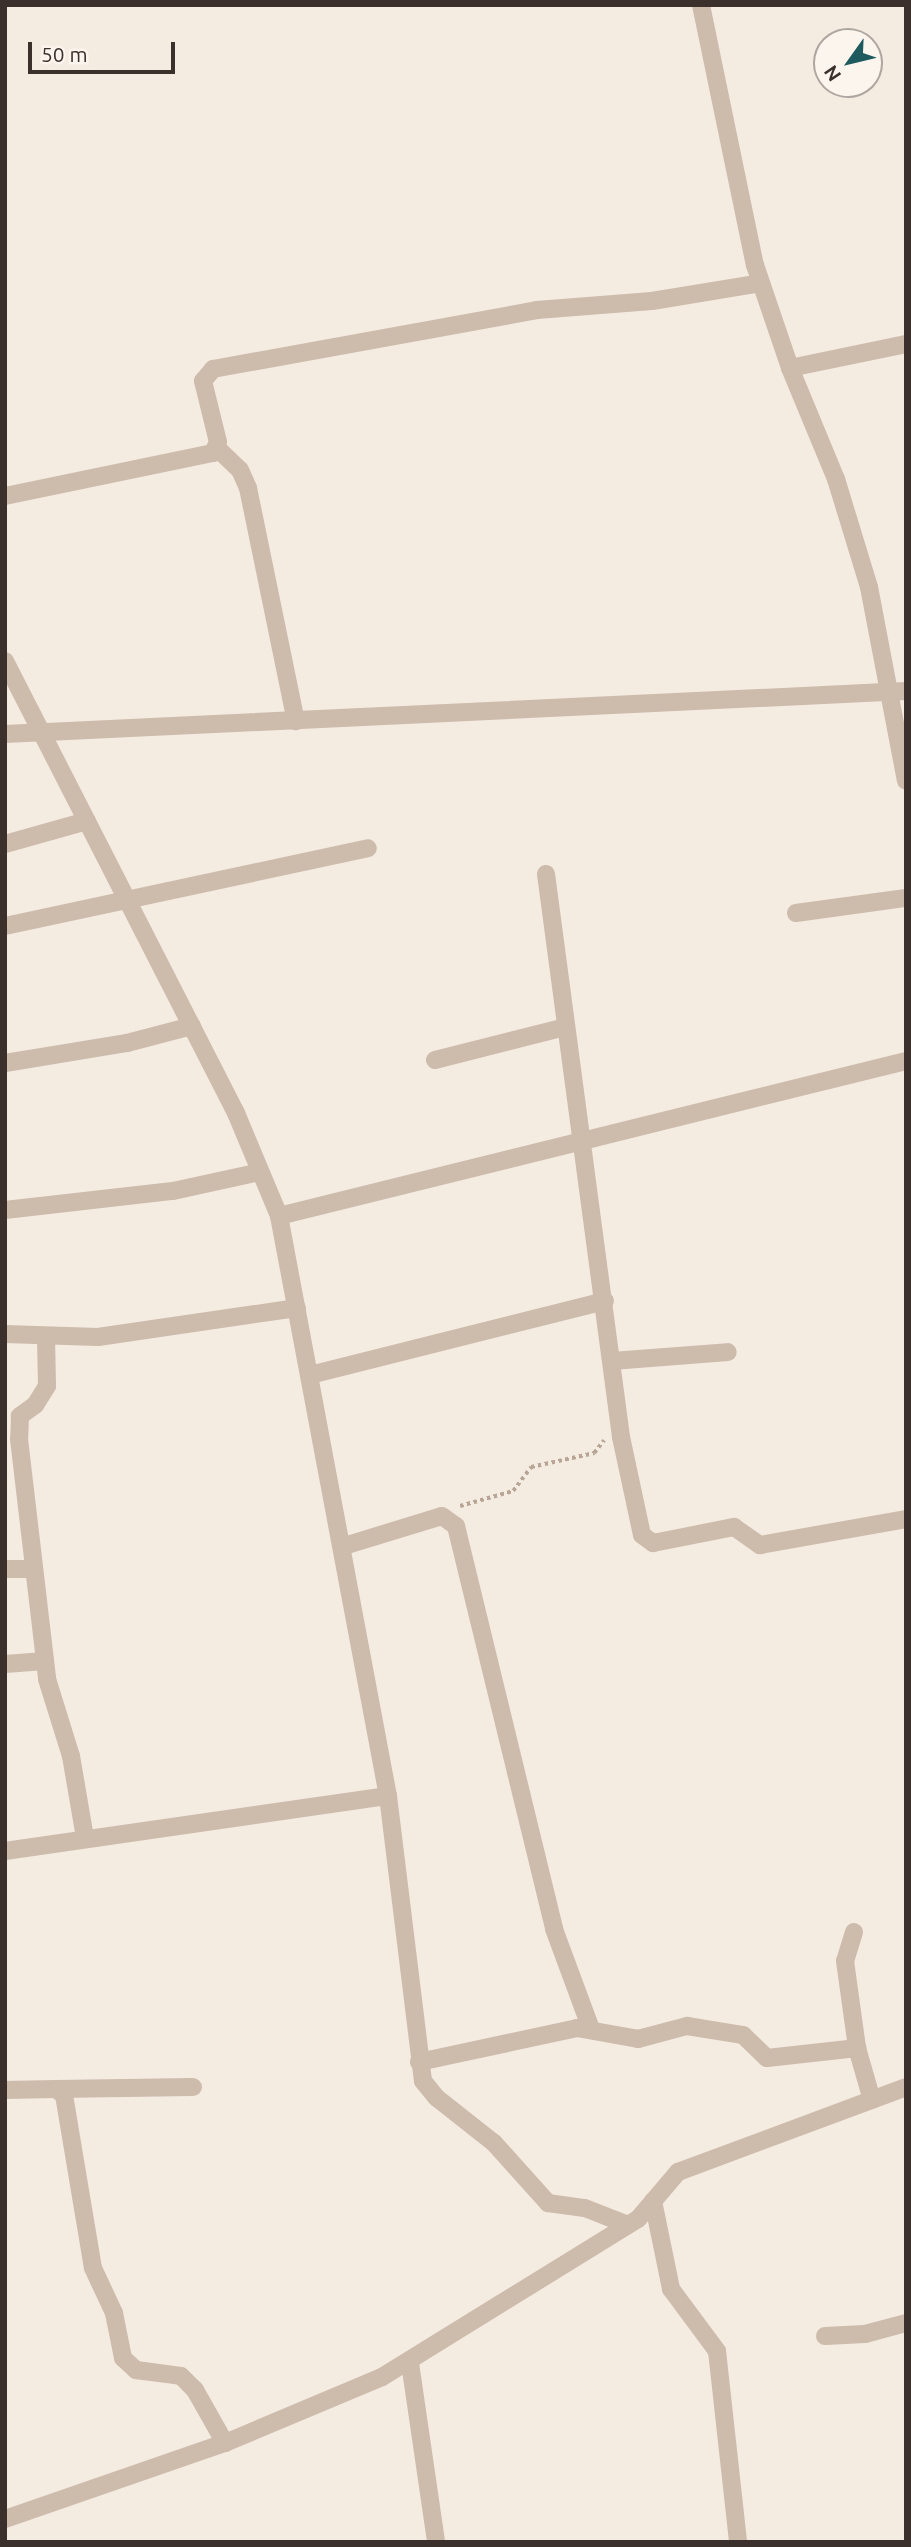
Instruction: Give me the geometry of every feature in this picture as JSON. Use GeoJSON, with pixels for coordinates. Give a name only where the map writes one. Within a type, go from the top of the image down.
{"type":"FeatureCollection","features":[{"type":"Feature","properties":{"kind":"street"},"geometry":{"type":"LineString","coordinates":[[701,5],[761,283],[790,368],[836,479],[897,691],[906,781]]}},
{"type":"Feature","properties":{"kind":"street"},"geometry":{"type":"LineString","coordinates":[[296,721],[248,488],[240,470],[218,449],[203,381],[213,369],[537,310],[652,301],[761,283]]}},
{"type":"Feature","properties":{"kind":"street"},"geometry":{"type":"LineString","coordinates":[[790,368],[906,344]]}},
{"type":"Feature","properties":{"kind":"street"},"geometry":{"type":"LineString","coordinates":[[5,496],[218,449]]}},
{"type":"Feature","properties":{"kind":"street"},"geometry":{"type":"LineString","coordinates":[[5,662],[192,1026],[279,1216],[344,1546],[388,1797],[419,2062],[428,2090],[486,2136],[548,2203],[585,2208],[628,2225]]}},
{"type":"Feature","properties":{"kind":"street"},"geometry":{"type":"LineString","coordinates":[[5,734],[897,691]]}},
{"type":"Feature","properties":{"kind":"street"},"geometry":{"type":"LineString","coordinates":[[5,844],[87,821]]}},
{"type":"Feature","properties":{"kind":"street"},"geometry":{"type":"LineString","coordinates":[[5,926],[368,848]]}},
{"type":"Feature","properties":{"kind":"street"},"geometry":{"type":"LineString","coordinates":[[546,874],[565,1027],[585,1142],[619,1419],[642,1535],[648,1541],[734,1527],[761,1545],[906,1519]]}},
{"type":"Feature","properties":{"kind":"street"},"geometry":{"type":"LineString","coordinates":[[796,913],[906,898]]}},
{"type":"Feature","properties":{"kind":"street"},"geometry":{"type":"LineString","coordinates":[[5,1063],[127,1044],[192,1026]]}},
{"type":"Feature","properties":{"kind":"street"},"geometry":{"type":"LineString","coordinates":[[435,1060],[565,1027]]}},
{"type":"Feature","properties":{"kind":"street"},"geometry":{"type":"LineString","coordinates":[[279,1216],[906,1061]]}},
{"type":"Feature","properties":{"kind":"street"},"geometry":{"type":"LineString","coordinates":[[5,1210],[173,1191],[260,1172]]}},
{"type":"Feature","properties":{"kind":"street"},"geometry":{"type":"LineString","coordinates":[[310,1375],[605,1301]]}},
{"type":"Feature","properties":{"kind":"street"},"geometry":{"type":"LineString","coordinates":[[5,1334],[46,1337],[158,1332],[297,1308]]}},
{"type":"Feature","properties":{"kind":"street"},"geometry":{"type":"LineString","coordinates":[[46,1337],[47,1386],[35,1405],[20,1416],[13,1455],[45,1661],[71,1756],[85,1838]]}},
{"type":"Feature","properties":{"kind":"street"},"geometry":{"type":"LineString","coordinates":[[612,1361],[728,1352]]}},
{"type":"Feature","properties":{"kind":"street"},"geometry":{"type":"LineString","coordinates":[[344,1546],[442,1516],[451,1519],[554,1929],[591,2029]]}},
{"type":"Feature","properties":{"kind":"street"},"geometry":{"type":"LineString","coordinates":[[5,1569],[32,1569]]}},
{"type":"Feature","properties":{"kind":"street"},"geometry":{"type":"LineString","coordinates":[[5,1664],[45,1661]]}},
{"type":"Feature","properties":{"kind":"street"},"geometry":{"type":"LineString","coordinates":[[5,1851],[388,1797]]}},
{"type":"Feature","properties":{"kind":"street"},"geometry":{"type":"LineString","coordinates":[[854,1932],[845,1961],[858,2048],[872,2100]]}},
{"type":"Feature","properties":{"kind":"street"},"geometry":{"type":"LineString","coordinates":[[419,2062],[591,2029],[638,2039],[687,2026],[743,2035],[761,2057],[767,2058],[858,2048]]}},
{"type":"Feature","properties":{"kind":"street"},"geometry":{"type":"LineString","coordinates":[[5,2090],[193,2087]]}},
{"type":"Feature","properties":{"kind":"street"},"geometry":{"type":"LineString","coordinates":[[5,2519],[225,2443],[410,2363],[628,2225],[678,2172],[906,2087]]}},
{"type":"Feature","properties":{"kind":"street"},"geometry":{"type":"LineString","coordinates":[[56,2089],[69,2105],[93,2268],[114,2313],[123,2358],[136,2370],[181,2376],[195,2390],[225,2443]]}},
{"type":"Feature","properties":{"kind":"street"},"geometry":{"type":"LineString","coordinates":[[653,2201],[671,2289],[717,2351],[738,2542]]}},
{"type":"Feature","properties":{"kind":"street"},"geometry":{"type":"LineString","coordinates":[[825,2336],[866,2334],[906,2323]]}},
{"type":"Feature","properties":{"kind":"street"},"geometry":{"type":"LineString","coordinates":[[410,2363],[436,2542]]}},
{"type":"Feature","properties":{"kind":"path"},"geometry":{"type":"LineString","coordinates":[[451,1519],[459,1506],[513,1491],[531,1467],[594,1452],[619,1419]]}}]}
